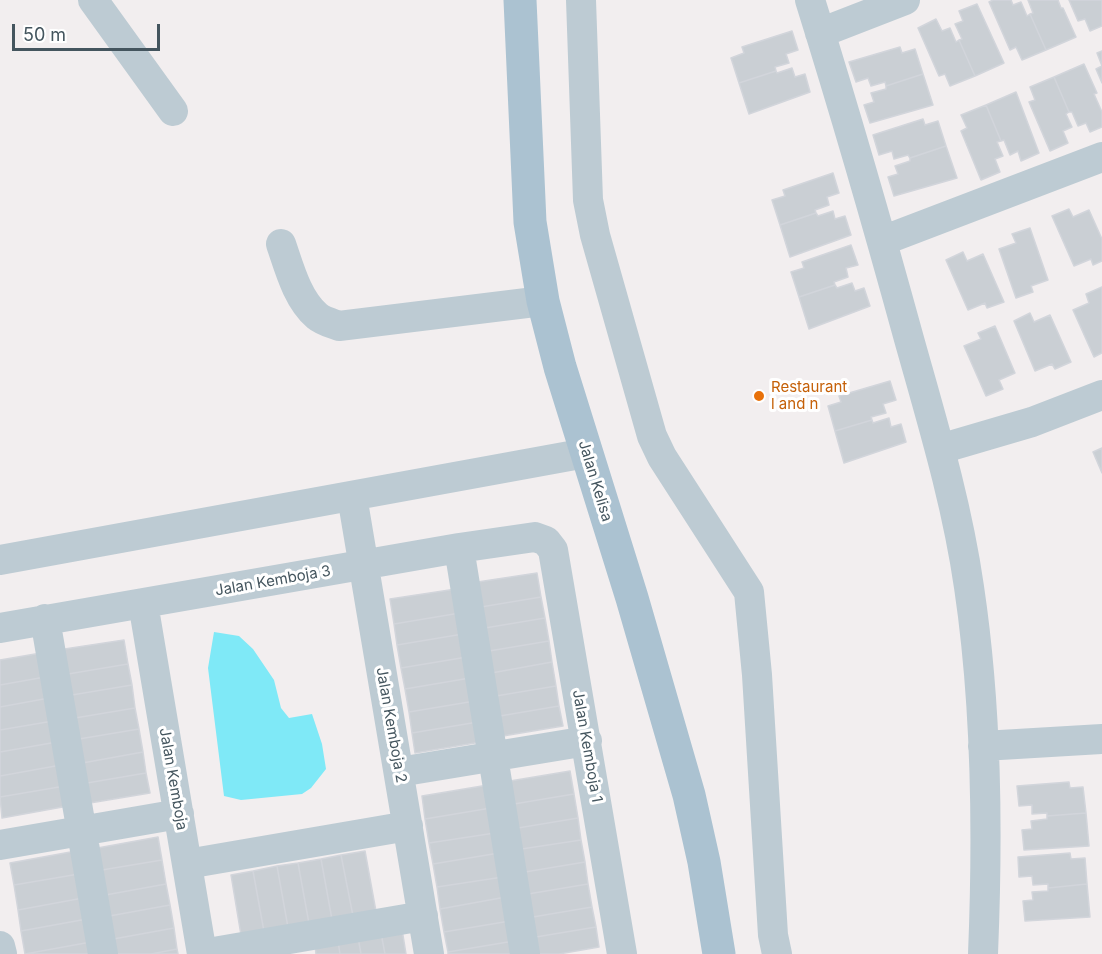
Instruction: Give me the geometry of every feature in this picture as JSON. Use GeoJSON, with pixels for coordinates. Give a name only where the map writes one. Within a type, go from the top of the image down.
{"type":"FeatureCollection","features":[{"type":"Feature","properties":{"kind":"main road","name":"Jalan Kelisa"},"geometry":{"type":"LineString","coordinates":[[520,0],[530,222],[543,301],[560,367],[632,598],[689,795],[720,952]]}},
{"type":"Feature","properties":{"kind":"street"},"geometry":{"type":"LineString","coordinates":[[93,0],[173,111]]}},
{"type":"Feature","properties":{"kind":"street"},"geometry":{"type":"LineString","coordinates":[[581,0],[588,200],[604,268],[652,436],[662,457],[749,592],[759,698],[773,935],[777,954]]}},
{"type":"Feature","properties":{"kind":"street"},"geometry":{"type":"LineString","coordinates":[[810,0],[882,241],[940,448],[969,586],[978,656],[983,746],[986,876],[983,954]]}},
{"type":"Feature","properties":{"kind":"street"},"geometry":{"type":"LineString","coordinates":[[820,33],[905,0]]}},
{"type":"Feature","properties":{"kind":"street"},"geometry":{"type":"LineString","coordinates":[[882,241],[1102,157]]}},
{"type":"Feature","properties":{"kind":"street"},"geometry":{"type":"LineString","coordinates":[[281,244],[292,277],[307,305],[317,316],[339,326],[543,301]]}},
{"type":"Feature","properties":{"kind":"street"},"geometry":{"type":"LineString","coordinates":[[940,448],[1032,422],[1102,395]]}},
{"type":"Feature","properties":{"kind":"street"},"geometry":{"type":"LineString","coordinates":[[0,560],[586,453]]}},
{"type":"Feature","properties":{"kind":"street","name":"Jalan Kemboja 2"},"geometry":{"type":"LineString","coordinates":[[352,496],[429,954]]}},
{"type":"Feature","properties":{"kind":"street","name":"Jalan Kemboja 3"},"geometry":{"type":"LineString","coordinates":[[0,628],[459,548],[535,537],[546,542]]}},
{"type":"Feature","properties":{"kind":"street","name":"Jalan Kemboja 1"},"geometry":{"type":"LineString","coordinates":[[546,542],[553,550],[622,954]]}},
{"type":"Feature","properties":{"kind":"street"},"geometry":{"type":"LineString","coordinates":[[459,548],[525,954]]}},
{"type":"Feature","properties":{"kind":"street","name":"Jalan Kemboja"},"geometry":{"type":"LineString","coordinates":[[143,603],[202,954]]}},
{"type":"Feature","properties":{"kind":"street"},"geometry":{"type":"LineString","coordinates":[[45,619],[103,954]]}},
{"type":"Feature","properties":{"kind":"street"},"geometry":{"type":"LineString","coordinates":[[983,746],[1102,739]]}},
{"type":"Feature","properties":{"kind":"street"},"geometry":{"type":"LineString","coordinates":[[399,772],[587,741]]}},
{"type":"Feature","properties":{"kind":"street"},"geometry":{"type":"LineString","coordinates":[[0,845],[179,814]]}},
{"type":"Feature","properties":{"kind":"street"},"geometry":{"type":"LineString","coordinates":[[187,864],[408,826]]}},
{"type":"Feature","properties":{"kind":"street"},"geometry":{"type":"LineString","coordinates":[[202,954],[423,916]]}},
{"type":"Feature","properties":{"kind":"street"},"geometry":{"type":"LineString","coordinates":[[0,946],[2,954]]}},
{"type":"Feature","properties":{"kind":"water"},"geometry":{"type":"Polygon","coordinates":[[[214,632],[239,636],[253,649],[274,680],[281,708],[289,718],[312,714],[322,744],[326,769],[311,788],[302,794],[241,800],[224,796],[208,668],[214,632]]]}},
{"type":"Feature","properties":{"kind":"building"},"geometry":{"type":"Polygon","coordinates":[[[1011,0],[1013,5],[1021,2],[1027,16],[1030,14],[1046,50],[1022,60],[1016,47],[1010,50],[989,2],[1011,0]]]}},
{"type":"Feature","properties":{"kind":"building"},"geometry":{"type":"Polygon","coordinates":[[[1028,0],[1058,0],[1076,37],[1046,50],[1030,14],[1033,13],[1028,0]]]}},
{"type":"Feature","properties":{"kind":"building"},"geometry":{"type":"Polygon","coordinates":[[[1069,0],[1102,0],[1102,26],[1090,31],[1085,19],[1078,21],[1069,0]]]}},
{"type":"Feature","properties":{"kind":"building"},"geometry":{"type":"Polygon","coordinates":[[[977,4],[1004,63],[975,76],[959,40],[962,39],[955,24],[963,21],[959,11],[977,4]]]}},
{"type":"Feature","properties":{"kind":"building"},"geometry":{"type":"Polygon","coordinates":[[[936,19],[942,31],[950,28],[956,42],[959,40],[975,76],[950,86],[945,74],[939,76],[918,28],[936,19]]]}},
{"type":"Feature","properties":{"kind":"building"},"geometry":{"type":"Polygon","coordinates":[[[792,31],[798,50],[786,54],[789,63],[775,67],[776,71],[739,83],[731,58],[744,53],[742,47],[792,31]]]}},
{"type":"Feature","properties":{"kind":"building"},"geometry":{"type":"Polygon","coordinates":[[[900,47],[902,53],[915,49],[923,74],[886,86],[885,82],[871,86],[868,78],[856,82],[849,62],[900,47]]]}},
{"type":"Feature","properties":{"kind":"building"},"geometry":{"type":"Polygon","coordinates":[[[1102,51],[1102,66],[1097,53],[1102,51]]]}},
{"type":"Feature","properties":{"kind":"building"},"geometry":{"type":"Polygon","coordinates":[[[1084,64],[1097,93],[1094,94],[1102,112],[1102,127],[1090,132],[1086,123],[1078,126],[1072,112],[1069,112],[1054,77],[1084,64]]]}},
{"type":"Feature","properties":{"kind":"building"},"geometry":{"type":"Polygon","coordinates":[[[1102,66],[1102,83],[1096,69],[1102,66]]]}},
{"type":"Feature","properties":{"kind":"building"},"geometry":{"type":"Polygon","coordinates":[[[792,68],[795,77],[805,74],[810,92],[749,114],[739,83],[792,68]]]}},
{"type":"Feature","properties":{"kind":"building"},"geometry":{"type":"Polygon","coordinates":[[[923,74],[933,105],[870,123],[864,105],[874,102],[871,93],[923,74]]]}},
{"type":"Feature","properties":{"kind":"building"},"geometry":{"type":"Polygon","coordinates":[[[1054,77],[1069,112],[1066,114],[1072,127],[1063,131],[1068,143],[1050,151],[1029,102],[1035,100],[1030,87],[1054,77]]]}},
{"type":"Feature","properties":{"kind":"building"},"geometry":{"type":"Polygon","coordinates":[[[1016,92],[1039,153],[1021,161],[1018,151],[1010,155],[1004,140],[1001,141],[986,105],[1016,92]]]}},
{"type":"Feature","properties":{"kind":"building"},"geometry":{"type":"Polygon","coordinates":[[[986,105],[1001,141],[997,142],[1003,156],[995,159],[1000,172],[981,180],[961,131],[967,128],[961,115],[986,105]]]}},
{"type":"Feature","properties":{"kind":"building"},"geometry":{"type":"Polygon","coordinates":[[[923,119],[925,125],[938,121],[946,146],[910,158],[908,155],[894,159],[892,151],[879,155],[873,135],[923,119]]]}},
{"type":"Feature","properties":{"kind":"building"},"geometry":{"type":"Polygon","coordinates":[[[946,146],[957,178],[894,196],[888,177],[898,174],[895,166],[910,161],[910,158],[946,146]]]}},
{"type":"Feature","properties":{"kind":"building"},"geometry":{"type":"Polygon","coordinates":[[[833,173],[839,193],[827,197],[829,205],[815,210],[816,213],[780,225],[772,200],[785,196],[783,190],[833,173]]]}},
{"type":"Feature","properties":{"kind":"building"},"geometry":{"type":"Polygon","coordinates":[[[1069,209],[1073,217],[1089,210],[1102,239],[1102,261],[1093,265],[1091,259],[1074,266],[1052,216],[1069,209]]]}},
{"type":"Feature","properties":{"kind":"building"},"geometry":{"type":"Polygon","coordinates":[[[833,211],[835,219],[845,216],[851,235],[790,257],[780,225],[816,213],[818,216],[833,211]]]}},
{"type":"Feature","properties":{"kind":"building"},"geometry":{"type":"Polygon","coordinates":[[[1030,228],[1048,280],[1031,286],[1033,292],[1016,298],[999,249],[1016,243],[1012,234],[1030,228]]]}},
{"type":"Feature","properties":{"kind":"building"},"geometry":{"type":"Polygon","coordinates":[[[851,245],[858,265],[846,268],[848,277],[834,282],[835,285],[799,297],[791,272],[804,268],[802,262],[851,245]]]}},
{"type":"Feature","properties":{"kind":"building"},"geometry":{"type":"Polygon","coordinates":[[[963,252],[967,261],[983,254],[1004,302],[987,308],[985,303],[968,310],[946,260],[963,252]]]}},
{"type":"Feature","properties":{"kind":"building"},"geometry":{"type":"Polygon","coordinates":[[[852,283],[855,291],[864,288],[870,306],[809,329],[799,297],[835,285],[837,288],[852,283]]]}},
{"type":"Feature","properties":{"kind":"building"},"geometry":{"type":"Polygon","coordinates":[[[1102,287],[1102,353],[1094,357],[1073,310],[1089,303],[1086,294],[1102,287]]]}},
{"type":"Feature","properties":{"kind":"building"},"geometry":{"type":"Polygon","coordinates":[[[1030,313],[1034,322],[1050,315],[1071,362],[1055,369],[1052,364],[1035,371],[1014,321],[1030,313]]]}},
{"type":"Feature","properties":{"kind":"building"},"geometry":{"type":"Polygon","coordinates":[[[995,326],[1015,373],[999,380],[1003,389],[986,396],[964,346],[981,339],[978,333],[995,326]]]}},
{"type":"Feature","properties":{"kind":"building"},"geometry":{"type":"Polygon","coordinates":[[[890,381],[896,400],[883,404],[886,413],[871,417],[872,420],[835,431],[828,406],[841,402],[839,396],[890,381]]]}},
{"type":"Feature","properties":{"kind":"building"},"geometry":{"type":"Polygon","coordinates":[[[889,418],[891,427],[901,424],[906,442],[844,463],[835,431],[872,420],[873,423],[889,418]]]}},
{"type":"Feature","properties":{"kind":"building"},"geometry":{"type":"Polygon","coordinates":[[[1102,448],[1102,473],[1093,452],[1102,448]]]}},
{"type":"Feature","properties":{"kind":"building"},"geometry":{"type":"Polygon","coordinates":[[[537,573],[541,597],[475,608],[471,583],[537,573]]]}},
{"type":"Feature","properties":{"kind":"building"},"geometry":{"type":"Polygon","coordinates":[[[456,589],[460,613],[394,624],[390,599],[456,589]]]}},
{"type":"Feature","properties":{"kind":"building"},"geometry":{"type":"Polygon","coordinates":[[[541,597],[545,618],[479,629],[475,608],[541,597]]]}},
{"type":"Feature","properties":{"kind":"building"},"geometry":{"type":"Polygon","coordinates":[[[460,613],[463,634],[397,645],[394,624],[460,613]]]}},
{"type":"Feature","properties":{"kind":"building"},"geometry":{"type":"Polygon","coordinates":[[[545,618],[549,641],[483,652],[479,629],[545,618]]]}},
{"type":"Feature","properties":{"kind":"building"},"geometry":{"type":"Polygon","coordinates":[[[463,634],[467,657],[401,668],[397,645],[463,634]]]}},
{"type":"Feature","properties":{"kind":"building"},"geometry":{"type":"Polygon","coordinates":[[[124,640],[128,664],[62,675],[58,650],[124,640]]]}},
{"type":"Feature","properties":{"kind":"building"},"geometry":{"type":"Polygon","coordinates":[[[549,641],[552,662],[486,674],[483,652],[549,641]]]}},
{"type":"Feature","properties":{"kind":"building"},"geometry":{"type":"Polygon","coordinates":[[[41,653],[45,677],[0,685],[0,660],[41,653]]]}},
{"type":"Feature","properties":{"kind":"building"},"geometry":{"type":"Polygon","coordinates":[[[467,657],[470,678],[405,689],[401,668],[467,657]]]}},
{"type":"Feature","properties":{"kind":"building"},"geometry":{"type":"Polygon","coordinates":[[[552,662],[556,686],[490,697],[486,674],[552,662]]]}},
{"type":"Feature","properties":{"kind":"building"},"geometry":{"type":"Polygon","coordinates":[[[128,664],[132,685],[66,696],[62,675],[128,664]]]}},
{"type":"Feature","properties":{"kind":"building"},"geometry":{"type":"Polygon","coordinates":[[[45,677],[49,698],[0,707],[0,685],[45,677]]]}},
{"type":"Feature","properties":{"kind":"building"},"geometry":{"type":"Polygon","coordinates":[[[470,678],[475,701],[409,712],[405,689],[470,678]]]}},
{"type":"Feature","properties":{"kind":"building"},"geometry":{"type":"Polygon","coordinates":[[[132,685],[135,708],[69,719],[66,696],[132,685]]]}},
{"type":"Feature","properties":{"kind":"building"},"geometry":{"type":"Polygon","coordinates":[[[556,686],[559,706],[494,717],[490,697],[556,686]]]}},
{"type":"Feature","properties":{"kind":"building"},"geometry":{"type":"Polygon","coordinates":[[[49,698],[53,721],[0,730],[0,707],[49,698]]]}},
{"type":"Feature","properties":{"kind":"building"},"geometry":{"type":"Polygon","coordinates":[[[475,701],[478,722],[412,733],[409,712],[475,701]]]}},
{"type":"Feature","properties":{"kind":"building"},"geometry":{"type":"Polygon","coordinates":[[[559,706],[563,726],[497,737],[494,717],[559,706]]]}},
{"type":"Feature","properties":{"kind":"building"},"geometry":{"type":"Polygon","coordinates":[[[135,708],[139,729],[73,740],[69,719],[135,708]]]}},
{"type":"Feature","properties":{"kind":"building"},"geometry":{"type":"Polygon","coordinates":[[[53,721],[57,742],[0,752],[0,730],[53,721]]]}},
{"type":"Feature","properties":{"kind":"building"},"geometry":{"type":"Polygon","coordinates":[[[478,722],[481,742],[415,753],[412,733],[478,722]]]}},
{"type":"Feature","properties":{"kind":"building"},"geometry":{"type":"Polygon","coordinates":[[[139,729],[143,752],[77,764],[73,740],[139,729]]]}},
{"type":"Feature","properties":{"kind":"building"},"geometry":{"type":"Polygon","coordinates":[[[57,742],[61,765],[0,776],[0,752],[57,742]]]}},
{"type":"Feature","properties":{"kind":"building"},"geometry":{"type":"Polygon","coordinates":[[[143,752],[146,773],[81,784],[77,764],[143,752]]]}},
{"type":"Feature","properties":{"kind":"building"},"geometry":{"type":"Polygon","coordinates":[[[61,765],[65,786],[0,797],[0,776],[61,765]]]}},
{"type":"Feature","properties":{"kind":"building"},"geometry":{"type":"Polygon","coordinates":[[[570,771],[574,794],[508,805],[504,782],[570,771]]]}},
{"type":"Feature","properties":{"kind":"building"},"geometry":{"type":"Polygon","coordinates":[[[146,773],[150,793],[84,804],[81,784],[146,773]]]}},
{"type":"Feature","properties":{"kind":"building"},"geometry":{"type":"Polygon","coordinates":[[[1069,782],[1070,788],[1083,787],[1086,813],[1047,816],[1047,813],[1032,814],[1032,805],[1019,806],[1017,786],[1069,782]]]}},
{"type":"Feature","properties":{"kind":"building"},"geometry":{"type":"Polygon","coordinates":[[[488,785],[491,808],[425,819],[422,796],[488,785]]]}},
{"type":"Feature","properties":{"kind":"building"},"geometry":{"type":"Polygon","coordinates":[[[65,786],[68,806],[2,818],[0,797],[65,786]]]}},
{"type":"Feature","properties":{"kind":"building"},"geometry":{"type":"Polygon","coordinates":[[[574,794],[578,818],[512,829],[508,805],[574,794]]]}},
{"type":"Feature","properties":{"kind":"building"},"geometry":{"type":"Polygon","coordinates":[[[491,808],[495,833],[429,843],[425,819],[491,808]]]}},
{"type":"Feature","properties":{"kind":"building"},"geometry":{"type":"Polygon","coordinates":[[[1086,813],[1089,846],[1024,850],[1022,830],[1032,829],[1031,821],[1047,819],[1047,816],[1086,813]]]}},
{"type":"Feature","properties":{"kind":"building"},"geometry":{"type":"Polygon","coordinates":[[[578,818],[581,840],[515,850],[512,829],[578,818]]]}},
{"type":"Feature","properties":{"kind":"building"},"geometry":{"type":"Polygon","coordinates":[[[495,833],[499,853],[433,864],[429,843],[495,833]]]}},
{"type":"Feature","properties":{"kind":"building"},"geometry":{"type":"Polygon","coordinates":[[[158,837],[162,860],[96,871],[92,849],[158,837]]]}},
{"type":"Feature","properties":{"kind":"building"},"geometry":{"type":"Polygon","coordinates":[[[581,840],[585,862],[519,873],[515,850],[581,840]]]}},
{"type":"Feature","properties":{"kind":"building"},"geometry":{"type":"Polygon","coordinates":[[[76,851],[79,874],[14,885],[10,863],[76,851]]]}},
{"type":"Feature","properties":{"kind":"building"},"geometry":{"type":"Polygon","coordinates":[[[365,851],[377,917],[354,921],[341,855],[365,851]]]}},
{"type":"Feature","properties":{"kind":"building"},"geometry":{"type":"Polygon","coordinates":[[[499,853],[503,877],[437,887],[433,864],[499,853]]]}},
{"type":"Feature","properties":{"kind":"building"},"geometry":{"type":"Polygon","coordinates":[[[1070,853],[1071,859],[1085,858],[1087,884],[1048,888],[1048,884],[1033,885],[1032,876],[1019,877],[1018,857],[1070,853]]]}},
{"type":"Feature","properties":{"kind":"building"},"geometry":{"type":"Polygon","coordinates":[[[341,855],[354,921],[333,925],[321,859],[341,855]]]}},
{"type":"Feature","properties":{"kind":"building"},"geometry":{"type":"Polygon","coordinates":[[[321,859],[333,925],[310,929],[298,863],[321,859]]]}},
{"type":"Feature","properties":{"kind":"building"},"geometry":{"type":"Polygon","coordinates":[[[162,860],[166,884],[100,896],[96,871],[162,860]]]}},
{"type":"Feature","properties":{"kind":"building"},"geometry":{"type":"Polygon","coordinates":[[[585,862],[588,884],[522,895],[519,873],[585,862]]]}},
{"type":"Feature","properties":{"kind":"building"},"geometry":{"type":"Polygon","coordinates":[[[298,863],[310,929],[289,933],[277,866],[298,863]]]}},
{"type":"Feature","properties":{"kind":"building"},"geometry":{"type":"Polygon","coordinates":[[[277,866],[289,933],[265,937],[253,871],[277,866]]]}},
{"type":"Feature","properties":{"kind":"building"},"geometry":{"type":"Polygon","coordinates":[[[253,871],[265,937],[242,941],[231,875],[253,871]]]}},
{"type":"Feature","properties":{"kind":"building"},"geometry":{"type":"Polygon","coordinates":[[[79,874],[83,898],[18,910],[14,885],[79,874]]]}},
{"type":"Feature","properties":{"kind":"building"},"geometry":{"type":"Polygon","coordinates":[[[503,877],[506,897],[440,909],[437,887],[503,877]]]}},
{"type":"Feature","properties":{"kind":"building"},"geometry":{"type":"Polygon","coordinates":[[[166,884],[170,905],[104,917],[100,896],[166,884]]]}},
{"type":"Feature","properties":{"kind":"building"},"geometry":{"type":"Polygon","coordinates":[[[588,884],[592,907],[527,918],[522,895],[588,884]]]}},
{"type":"Feature","properties":{"kind":"building"},"geometry":{"type":"Polygon","coordinates":[[[1087,884],[1090,917],[1025,921],[1023,901],[1033,900],[1032,892],[1087,884]]]}},
{"type":"Feature","properties":{"kind":"building"},"geometry":{"type":"Polygon","coordinates":[[[506,897],[510,921],[444,932],[440,909],[506,897]]]}},
{"type":"Feature","properties":{"kind":"building"},"geometry":{"type":"Polygon","coordinates":[[[83,898],[87,919],[21,931],[18,910],[83,898]]]}},
{"type":"Feature","properties":{"kind":"building"},"geometry":{"type":"Polygon","coordinates":[[[170,905],[174,928],[108,940],[104,917],[170,905]]]}},
{"type":"Feature","properties":{"kind":"building"},"geometry":{"type":"Polygon","coordinates":[[[592,907],[596,927],[530,938],[527,918],[592,907]]]}},
{"type":"Feature","properties":{"kind":"building"},"geometry":{"type":"Polygon","coordinates":[[[87,919],[91,942],[25,954],[21,931],[87,919]]]}},
{"type":"Feature","properties":{"kind":"building"},"geometry":{"type":"Polygon","coordinates":[[[510,921],[514,941],[448,952],[444,932],[510,921]]]}},
{"type":"Feature","properties":{"kind":"building"},"geometry":{"type":"Polygon","coordinates":[[[596,927],[599,947],[559,954],[533,954],[530,938],[596,927]]]}},
{"type":"Feature","properties":{"kind":"building"},"geometry":{"type":"Polygon","coordinates":[[[174,928],[177,949],[151,954],[110,954],[108,940],[174,928]]]}},
{"type":"Feature","properties":{"kind":"building"},"geometry":{"type":"Polygon","coordinates":[[[402,929],[406,954],[385,954],[381,933],[402,929]]]}},
{"type":"Feature","properties":{"kind":"building"},"geometry":{"type":"Polygon","coordinates":[[[381,933],[385,954],[361,954],[358,937],[381,933]]]}},
{"type":"Feature","properties":{"kind":"building"},"geometry":{"type":"Polygon","coordinates":[[[358,937],[361,954],[340,954],[338,941],[358,937]]]}},
{"type":"Feature","properties":{"kind":"building"},"geometry":{"type":"Polygon","coordinates":[[[338,941],[340,954],[316,954],[315,945],[338,941]]]}},
{"type":"Feature","properties":{"kind":"building"},"geometry":{"type":"Polygon","coordinates":[[[514,941],[516,954],[448,954],[448,952],[514,941]]]}},
{"type":"Feature","properties":{"kind":"building"},"geometry":{"type":"Polygon","coordinates":[[[91,942],[93,954],[25,954],[91,942]]]}},
{"type":"Feature","properties":{"kind":"building"},"geometry":{"type":"Polygon","coordinates":[[[177,949],[178,954],[151,954],[177,949]]]}},
{"type":"Feature","properties":{"kind":"place","name":"Restaurant l and n"},"geometry":{"type":"Point","coordinates":[759,396]}}]}
